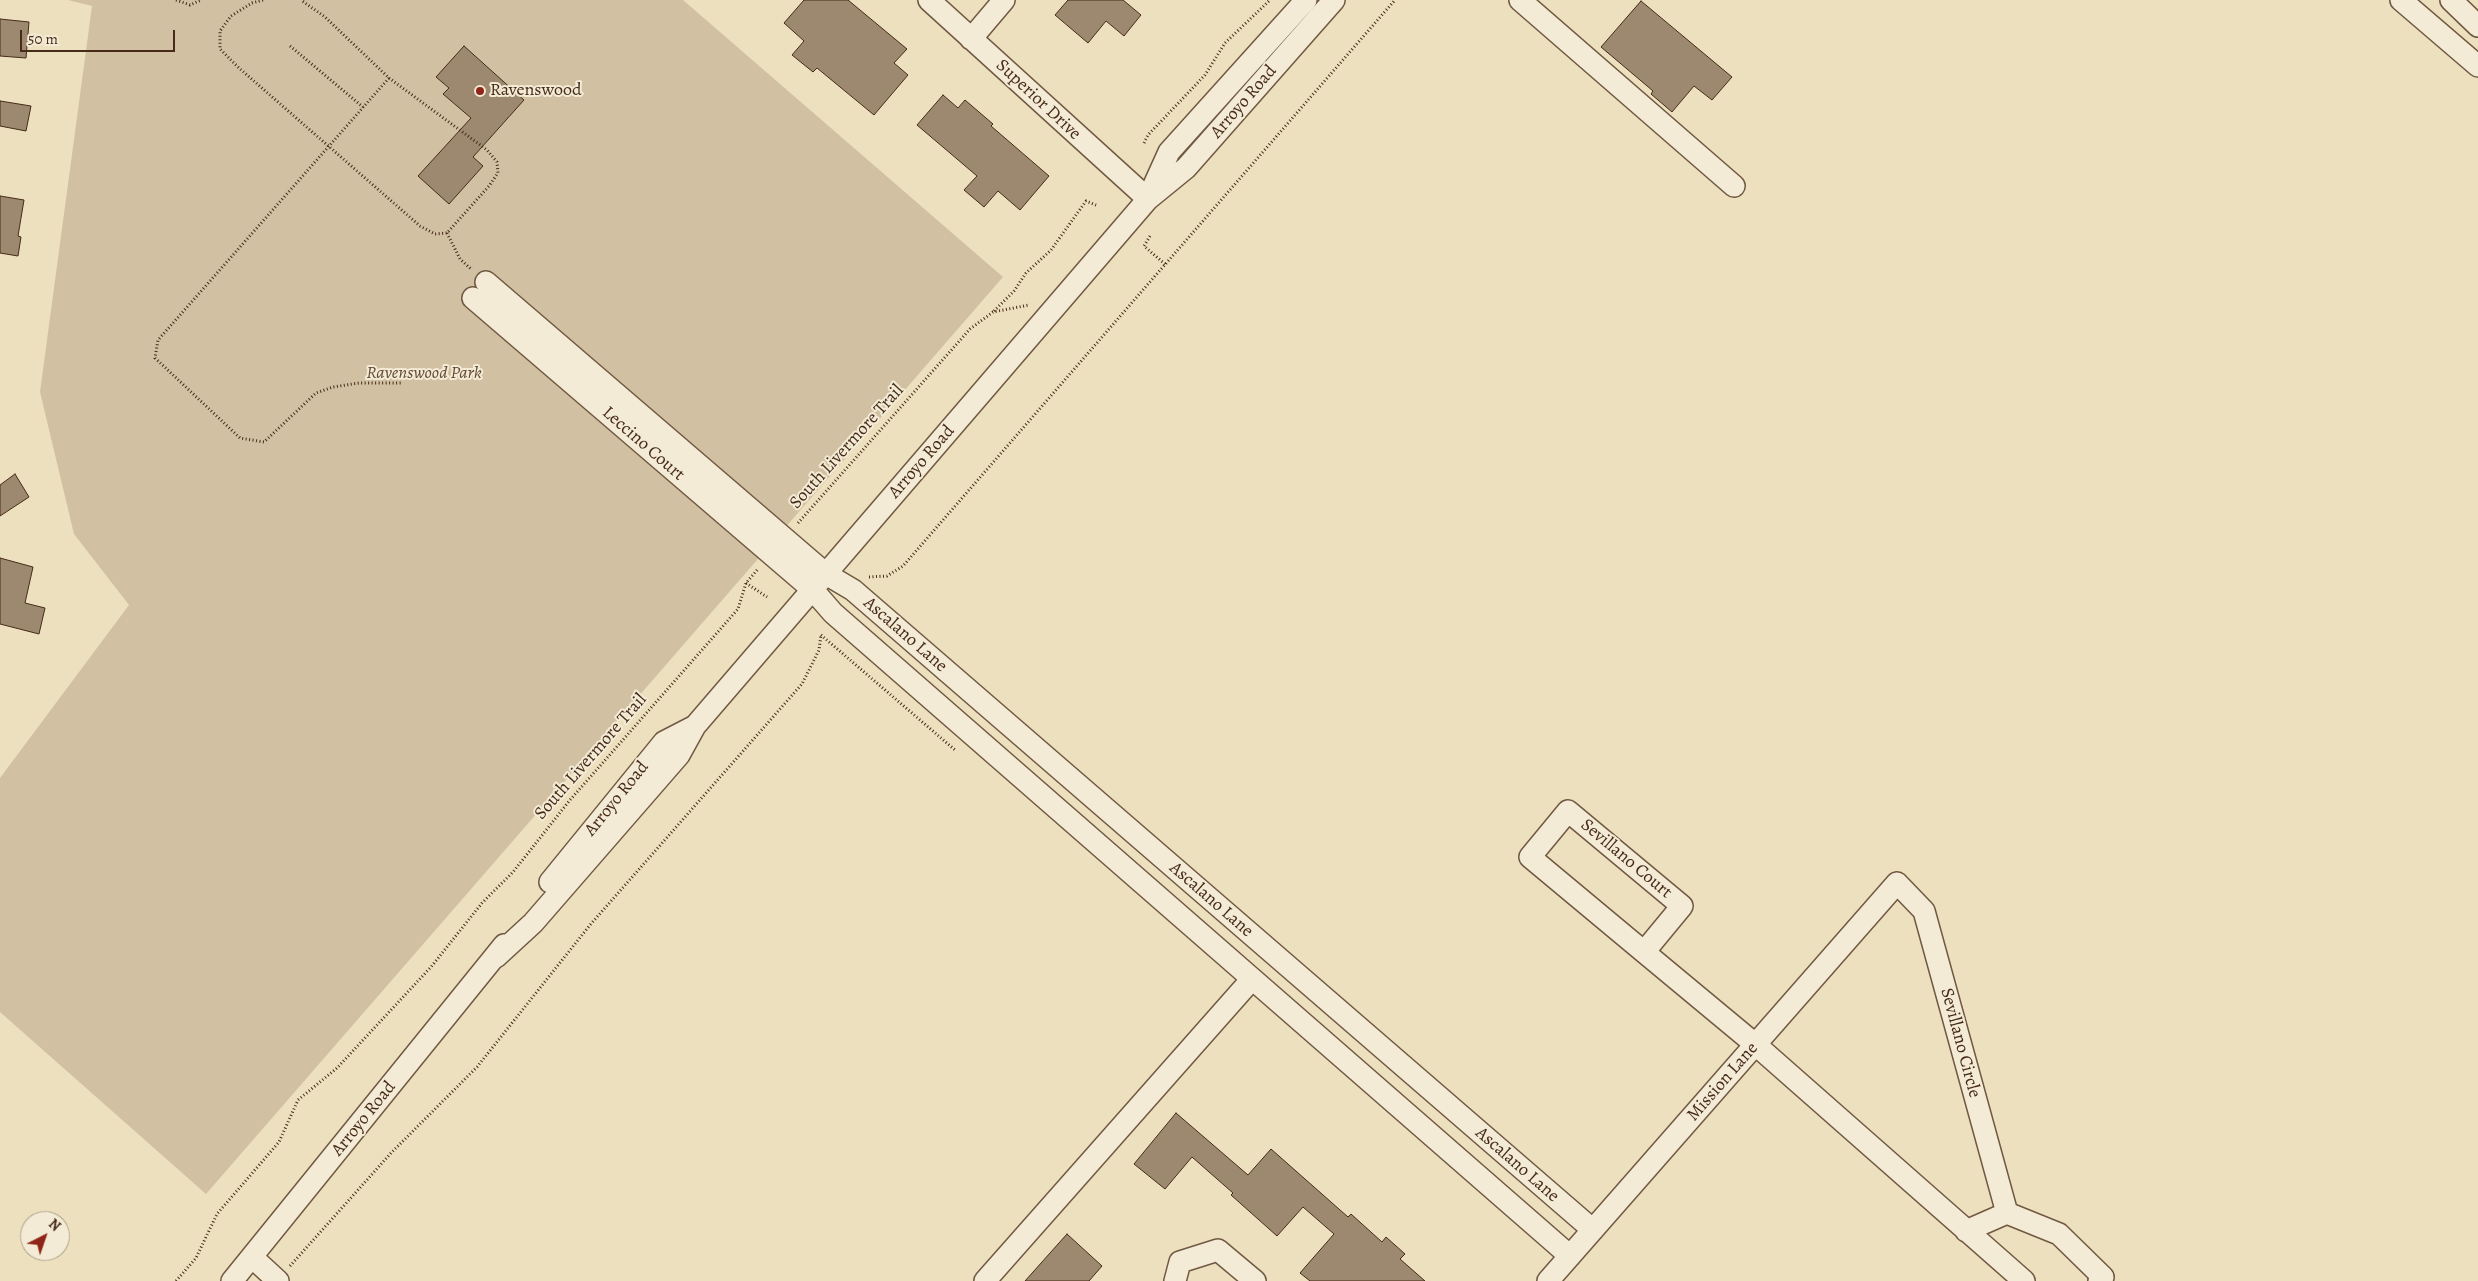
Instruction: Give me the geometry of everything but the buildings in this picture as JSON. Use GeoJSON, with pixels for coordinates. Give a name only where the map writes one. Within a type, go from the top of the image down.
{"type":"FeatureCollection","features":[{"type":"Feature","properties":{"kind":"street","name":"Superior Drive"},"geometry":{"type":"LineString","coordinates":[[929,0],[1148,199]]}},
{"type":"Feature","properties":{"kind":"street"},"geometry":{"type":"LineString","coordinates":[[971,39],[1004,0]]}},
{"type":"Feature","properties":{"kind":"street","name":"Arroyo Road"},"geometry":{"type":"LineString","coordinates":[[1148,199],[1169,152],[1306,0]]}},
{"type":"Feature","properties":{"kind":"street","name":"Arroyo Road"},"geometry":{"type":"LineString","coordinates":[[232,1281],[496,957],[533,923],[679,755],[695,726],[1061,299],[1148,199],[1186,168],[1334,0]]}},
{"type":"Feature","properties":{"kind":"street"},"geometry":{"type":"LineString","coordinates":[[1520,0],[1734,186]]}},
{"type":"Feature","properties":{"kind":"street"},"geometry":{"type":"LineString","coordinates":[[2401,0],[2478,66]]}},
{"type":"Feature","properties":{"kind":"street"},"geometry":{"type":"LineString","coordinates":[[2424,21],[2444,0]]}},
{"type":"Feature","properties":{"kind":"street"},"geometry":{"type":"LineString","coordinates":[[2451,0],[2478,26]]}},
{"type":"Feature","properties":{"kind":"street","name":"Leccino Court"},"geometry":{"type":"LineString","coordinates":[[479,290],[820,582]]}},
{"type":"Feature","properties":{"kind":"street","name":"Ascalano Lane"},"geometry":{"type":"LineString","coordinates":[[820,582],[833,613],[1570,1256]]}},
{"type":"Feature","properties":{"kind":"street","name":"Ascalano Lane"},"geometry":{"type":"LineString","coordinates":[[820,582],[853,590],[1593,1230]]}},
{"type":"Feature","properties":{"kind":"street","name":"Sevillano Court"},"geometry":{"type":"LineString","coordinates":[[1644,952],[1682,906],[1568,811],[1530,857],[1644,952],[1756,1044]]}},
{"type":"Feature","properties":{"kind":"street","name":"Mission Lane"},"geometry":{"type":"LineString","coordinates":[[1548,1281],[1896,883]]}},
{"type":"Feature","properties":{"kind":"street","name":"Sevillano Circle"},"geometry":{"type":"LineString","coordinates":[[1896,883],[1924,911],[2007,1213]]}},
{"type":"Feature","properties":{"kind":"street"},"geometry":{"type":"LineString","coordinates":[[985,1281],[1252,979]]}},
{"type":"Feature","properties":{"kind":"street"},"geometry":{"type":"LineString","coordinates":[[1756,1044],[2024,1281]]}},
{"type":"Feature","properties":{"kind":"street"},"geometry":{"type":"LineString","coordinates":[[1966,1231],[2007,1213],[2059,1234],[2103,1277],[2099,1281]]}},
{"type":"Feature","properties":{"kind":"street"},"geometry":{"type":"LineString","coordinates":[[1175,1281],[1180,1262],[1218,1250],[1255,1281]]}},
{"type":"Feature","properties":{"kind":"street"},"geometry":{"type":"LineString","coordinates":[[252,1257],[278,1281]]}},
{"type":"Feature","properties":{"kind":"path"},"geometry":{"type":"LineString","coordinates":[[176,0],[190,5],[201,0]]}},
{"type":"Feature","properties":{"kind":"path"},"geometry":{"type":"LineString","coordinates":[[263,0],[252,3],[231,16],[220,31],[220,49],[420,226],[435,234],[446,233],[489,186],[498,173],[497,162],[486,150],[389,78],[338,28],[301,0]]}},
{"type":"Feature","properties":{"kind":"path"},"geometry":{"type":"LineString","coordinates":[[1144,143],[1148,135],[1205,75],[1225,43],[1270,0]]}},
{"type":"Feature","properties":{"kind":"path"},"geometry":{"type":"LineString","coordinates":[[866,577],[887,576],[902,566],[1166,266],[1395,0]]}},
{"type":"Feature","properties":{"kind":"path"},"geometry":{"type":"LineString","coordinates":[[290,46],[363,107]]}},
{"type":"Feature","properties":{"kind":"path"},"geometry":{"type":"LineString","coordinates":[[389,78],[328,144],[158,340],[155,358],[240,438],[264,442],[316,392],[359,383],[401,383]]}},
{"type":"Feature","properties":{"kind":"path"},"geometry":{"type":"LineString","coordinates":[[993,312],[1014,291],[1026,274],[1051,250],[1086,202],[1098,206]]}},
{"type":"Feature","properties":{"kind":"path"},"geometry":{"type":"LineString","coordinates":[[446,233],[479,290]]}},
{"type":"Feature","properties":{"kind":"path"},"geometry":{"type":"LineString","coordinates":[[1150,236],[1144,246],[1166,266]]}},
{"type":"Feature","properties":{"kind":"path","name":"South Livermore Trail"},"geometry":{"type":"LineString","coordinates":[[176,1281],[196,1258],[217,1214],[279,1142],[298,1100],[338,1068],[431,966],[482,903],[513,872],[570,800],[738,609],[746,582],[970,329],[993,312],[1061,299]]}},
{"type":"Feature","properties":{"kind":"path"},"geometry":{"type":"LineString","coordinates":[[746,582],[767,596]]}},
{"type":"Feature","properties":{"kind":"path"},"geometry":{"type":"LineString","coordinates":[[278,1281],[391,1153],[477,1068],[590,925],[802,684],[819,650],[821,634]]}},
{"type":"Feature","properties":{"kind":"green space","name":"Ravenswood Park"},"geometry":{"type":"Polygon","coordinates":[[[68,0],[683,0],[1003,277],[206,1194],[0,1012],[0,778],[129,605],[74,534],[40,392],[92,6],[68,0]]]}},
{"type":"Feature","properties":{"kind":"place","name":"Ravenswood"},"geometry":{"type":"Point","coordinates":[480,91]}}]}
